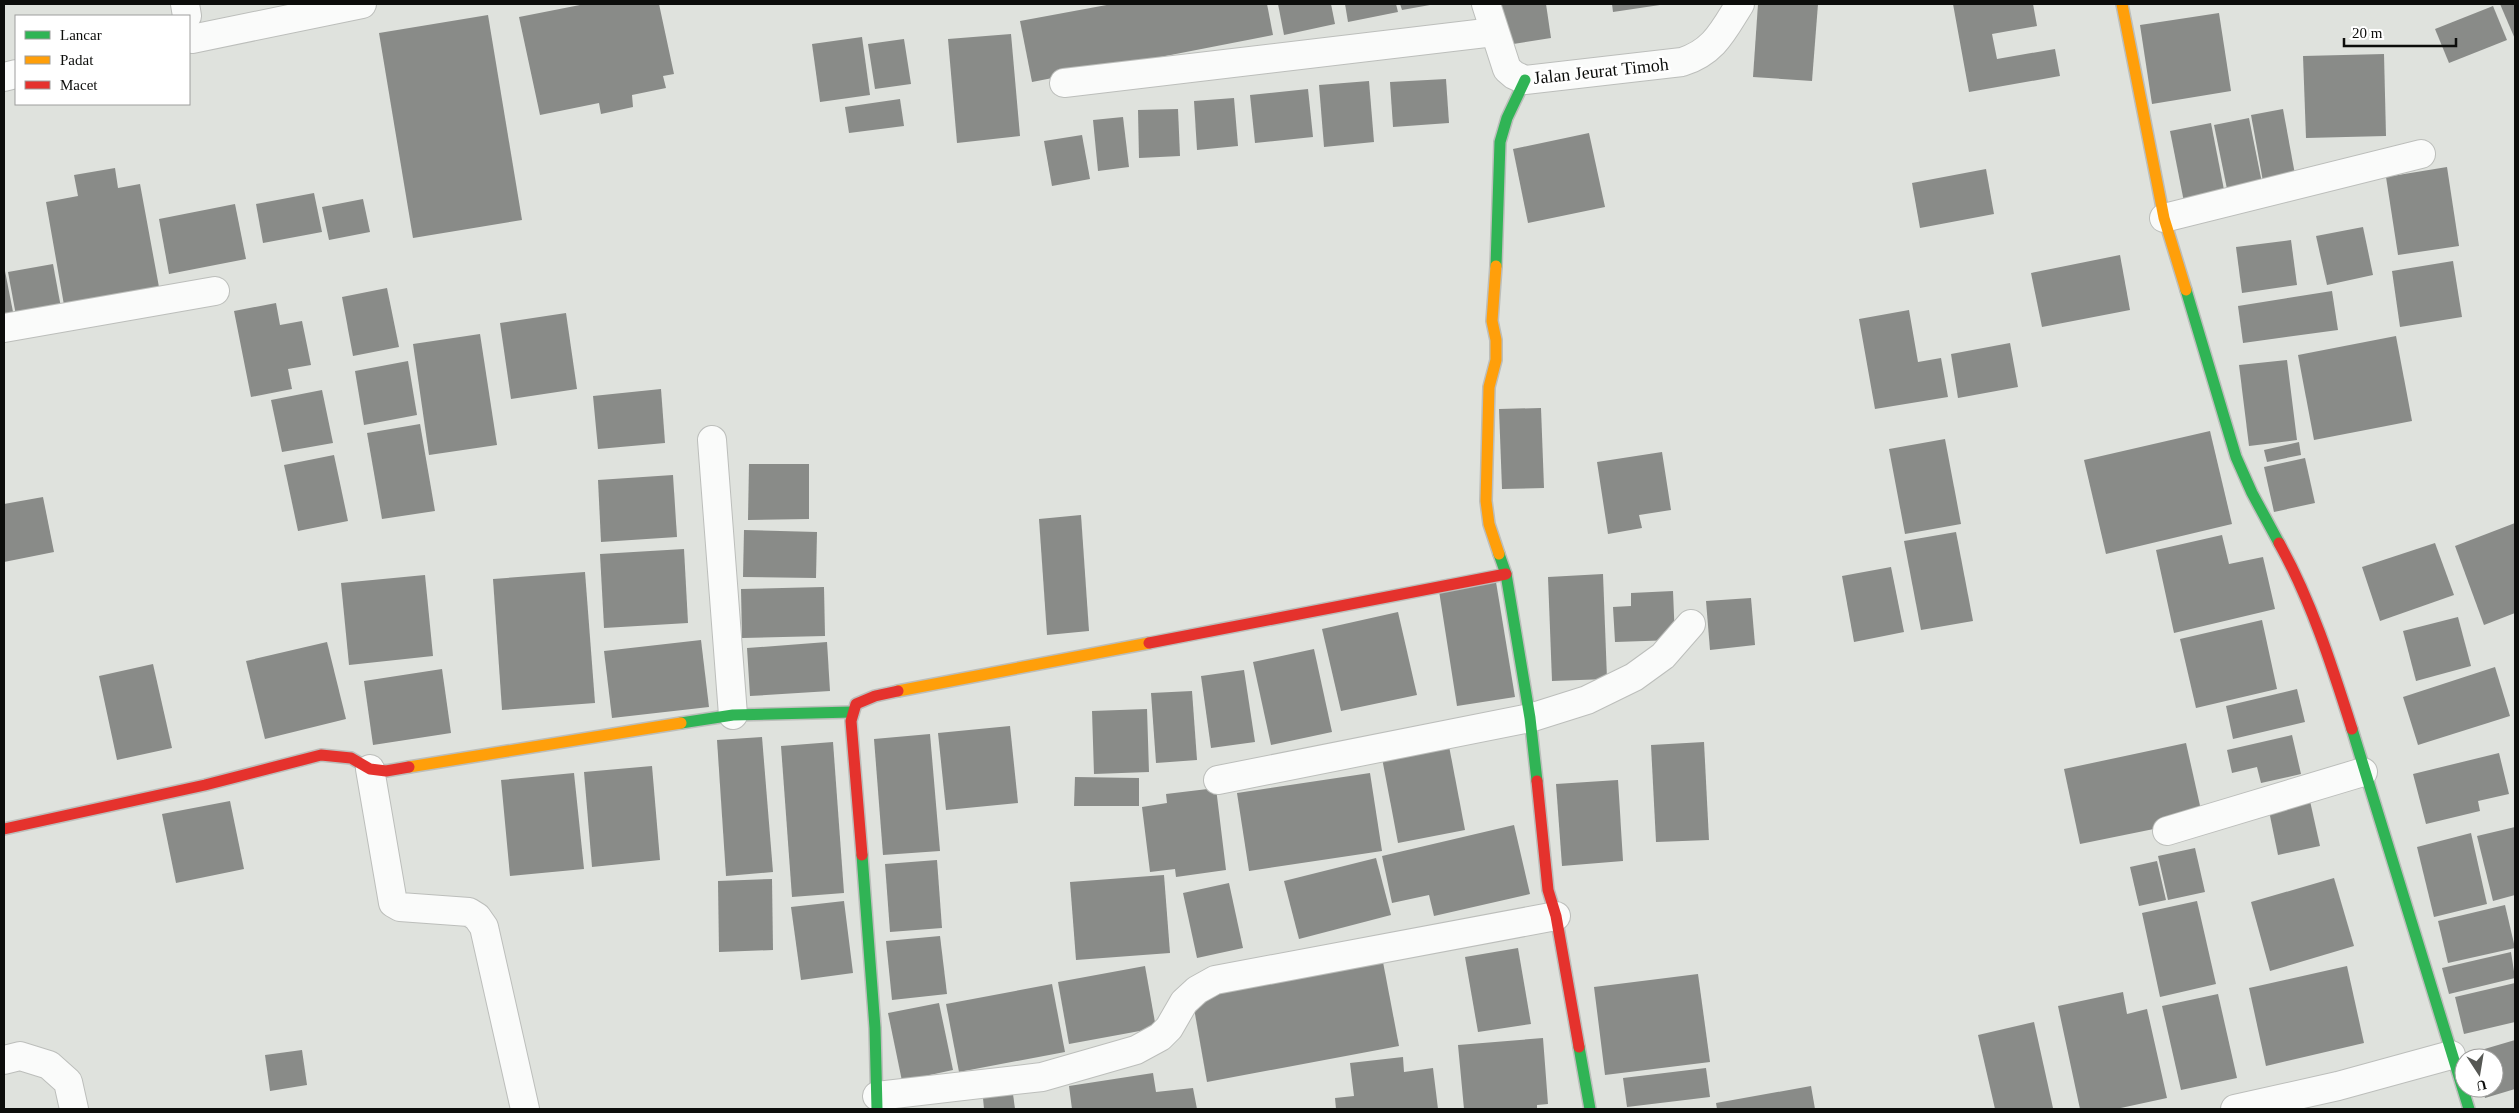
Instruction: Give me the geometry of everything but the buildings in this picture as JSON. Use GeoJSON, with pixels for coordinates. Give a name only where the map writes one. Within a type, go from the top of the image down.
{"type":"FeatureCollection","features":[{"type":"Feature","properties":{"kind":"street"},"geometry":{"type":"LineString","coordinates":[[190,30],[362,4]]}},
{"type":"Feature","properties":{"kind":"street","name":"Jalan Jeurat Timoh"},"geometry":{"type":"LineString","coordinates":[[1486,4],[1507,68],[1514,75],[1525,80],[1682,62],[1696,58],[1708,50],[1719,37],[1740,4]]}},
{"type":"Feature","properties":{"kind":"street"},"geometry":{"type":"LineString","coordinates":[[2122,4],[2164,218],[2236,457],[2252,493],[2294,569],[2336,678],[2363,772],[2469,1109]]}},
{"type":"Feature","properties":{"kind":"street"},"geometry":{"type":"LineString","coordinates":[[1064,82],[1494,32]]}},
{"type":"Feature","properties":{"kind":"street"},"geometry":{"type":"LineString","coordinates":[[1525,80],[1507,118],[1500,142],[1499,218],[1492,321],[1496,340],[1496,360],[1489,387],[1486,451],[1489,524],[1506,574],[1530,718],[1548,890],[1556,916],[1590,1109]]}},
{"type":"Feature","properties":{"kind":"street"},"geometry":{"type":"LineString","coordinates":[[2164,218],[2421,154]]}},
{"type":"Feature","properties":{"kind":"street"},"geometry":{"type":"LineString","coordinates":[[4,328],[215,291]]}},
{"type":"Feature","properties":{"kind":"street"},"geometry":{"type":"LineString","coordinates":[[712,440],[734,715]]}},
{"type":"Feature","properties":{"kind":"street"},"geometry":{"type":"LineString","coordinates":[[1506,574],[874,696],[856,704],[852,712],[854,768],[875,1028],[877,1103],[1042,1077],[1136,1050],[1160,1038],[1169,1028],[1184,1002],[1197,990],[1215,980],[1556,916]]}},
{"type":"Feature","properties":{"kind":"street"},"geometry":{"type":"LineString","coordinates":[[1218,780],[1530,718],[1587,700],[1634,677],[1663,656],[1691,624]]}},
{"type":"Feature","properties":{"kind":"street"},"geometry":{"type":"LineString","coordinates":[[4,829],[205,785],[321,755],[351,758],[370,769],[386,771],[734,715],[852,712]]}},
{"type":"Feature","properties":{"kind":"street"},"geometry":{"type":"LineString","coordinates":[[370,769],[393,903],[400,907],[469,912],[477,917],[484,927],[525,1109]]}},
{"type":"Feature","properties":{"kind":"street"},"geometry":{"type":"LineString","coordinates":[[2167,830],[2363,772]]}},
{"type":"Feature","properties":{"kind":"street"},"geometry":{"type":"LineString","coordinates":[[2235,1109],[2338,1086],[2452,1055]]}},
{"type":"Feature","properties":{"kind":"street"},"geometry":{"type":"LineString","coordinates":[[4,1060],[20,1056],[50,1065],[68,1082],[74,1109]]}},
{"type":"Feature","properties":{"kind":"traffic: fast"},"geometry":{"type":"LineString","coordinates":[[1496,266],[1500,142],[1507,118],[1525,80]]}},
{"type":"Feature","properties":{"kind":"traffic: fast"},"geometry":{"type":"LineString","coordinates":[[2186,290],[2236,457],[2252,493],[2279,543]]}},
{"type":"Feature","properties":{"kind":"traffic: fast"},"geometry":{"type":"LineString","coordinates":[[1499,554],[1506,574],[1530,718],[1537,781]]}},
{"type":"Feature","properties":{"kind":"traffic: fast"},"geometry":{"type":"LineString","coordinates":[[681,723],[733,715],[852,712]]}},
{"type":"Feature","properties":{"kind":"traffic: fast"},"geometry":{"type":"LineString","coordinates":[[2352,729],[2469,1109]]}},
{"type":"Feature","properties":{"kind":"traffic: fast"},"geometry":{"type":"LineString","coordinates":[[862,855],[875,1028],[877,1109]]}},
{"type":"Feature","properties":{"kind":"traffic: fast"},"geometry":{"type":"LineString","coordinates":[[1579,1047],[1590,1109]]}},
{"type":"Feature","properties":{"kind":"traffic: slow"},"geometry":{"type":"LineString","coordinates":[[2122,4],[2164,218],[2186,290]]}},
{"type":"Feature","properties":{"kind":"traffic: slow"},"geometry":{"type":"LineString","coordinates":[[1496,266],[1492,321],[1496,340],[1496,360],[1489,387],[1486,501],[1489,524],[1499,554]]}},
{"type":"Feature","properties":{"kind":"traffic: slow"},"geometry":{"type":"LineString","coordinates":[[898,691],[1149,643]]}},
{"type":"Feature","properties":{"kind":"traffic: slow"},"geometry":{"type":"LineString","coordinates":[[409,767],[681,723]]}},
{"type":"Feature","properties":{"kind":"traffic: jam"},"geometry":{"type":"LineString","coordinates":[[2279,543],[2311,610],[2329,657],[2352,729]]}},
{"type":"Feature","properties":{"kind":"traffic: jam"},"geometry":{"type":"LineString","coordinates":[[1149,643],[1506,574]]}},
{"type":"Feature","properties":{"kind":"traffic: jam"},"geometry":{"type":"LineString","coordinates":[[862,855],[851,721],[856,704],[875,696],[898,691]]}},
{"type":"Feature","properties":{"kind":"traffic: jam"},"geometry":{"type":"LineString","coordinates":[[4,829],[205,785],[321,755],[351,758],[370,769],[386,771],[409,767]]}},
{"type":"Feature","properties":{"kind":"traffic: jam"},"geometry":{"type":"LineString","coordinates":[[1537,781],[1548,890],[1556,916],[1579,1047]]}}]}
